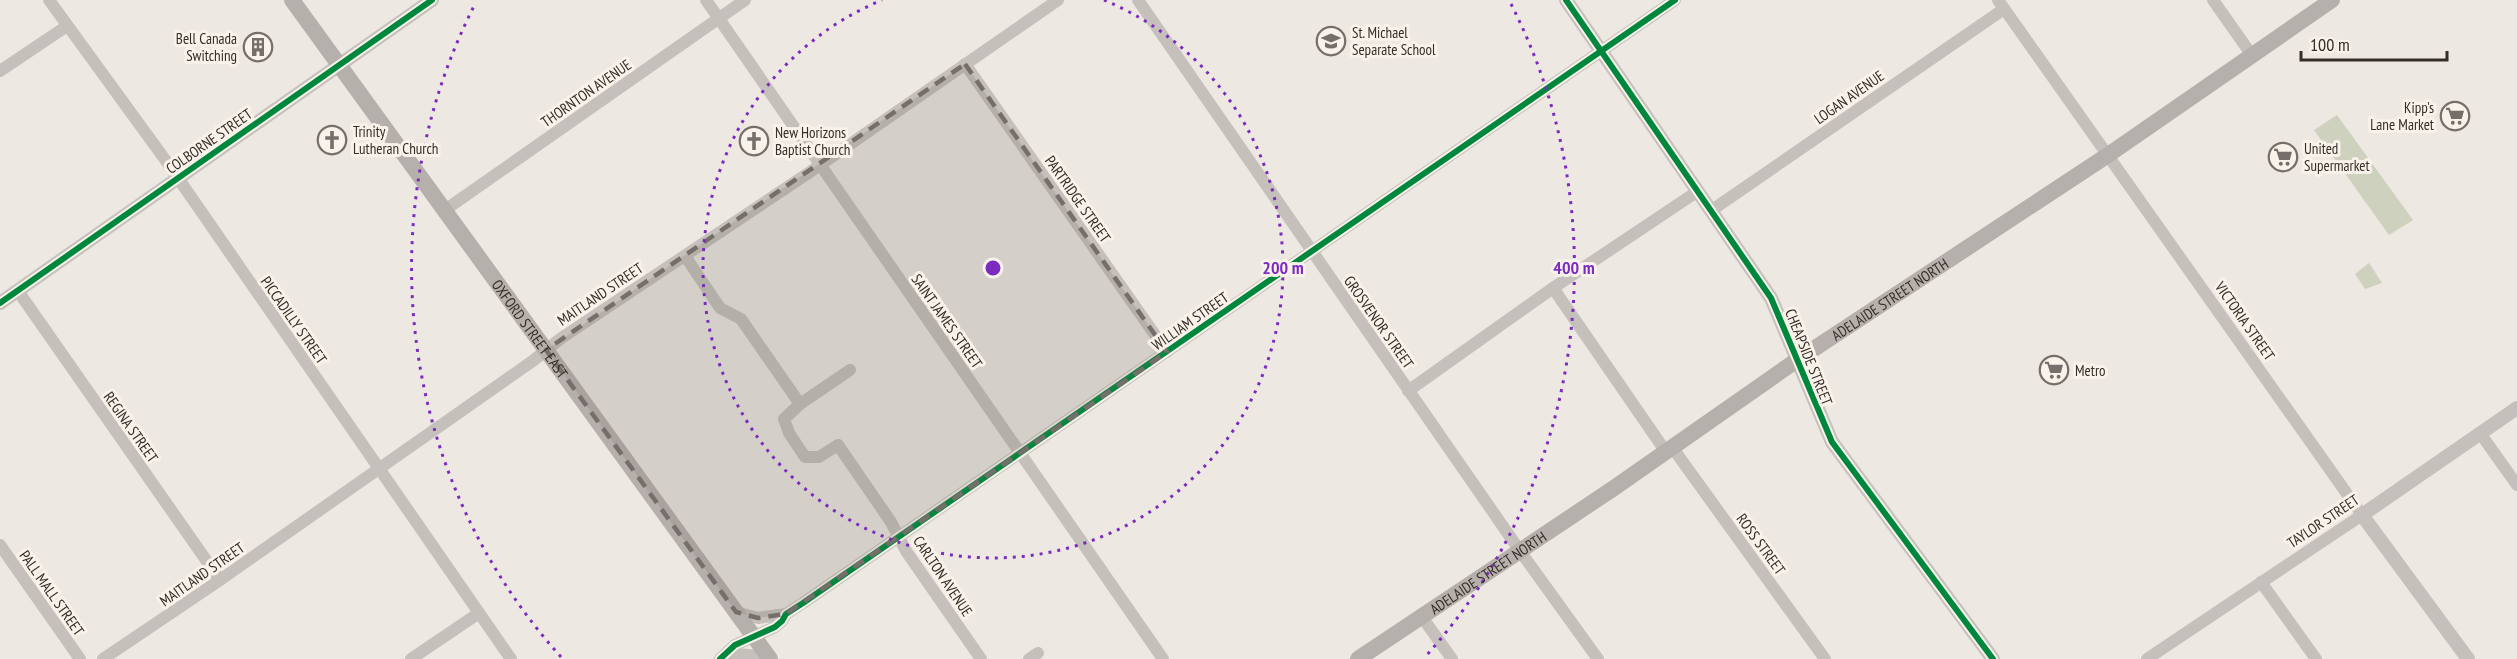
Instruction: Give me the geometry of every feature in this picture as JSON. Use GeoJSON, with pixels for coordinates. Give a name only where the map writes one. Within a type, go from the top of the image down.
{"type":"FeatureCollection","features":[{"type":"Feature","properties":{"kind":"main road","name":"OXFORD STREET EAST"},"geometry":{"type":"LineString","coordinates":[[292,0],[769,659]]}},
{"type":"Feature","properties":{"kind":"main road","name":"ADELAIDE STREET NORTH"},"geometry":{"type":"LineString","coordinates":[[1358,659],[1520,551],[1797,360],[2108,155],[2332,0]]}},
{"type":"Feature","properties":{"kind":"street","name":"PICCADILLY STREET"},"geometry":{"type":"LineString","coordinates":[[49,0],[178,178],[511,659]]}},
{"type":"Feature","properties":{"kind":"street","name":"COLBORNE STREET"},"geometry":{"type":"LineString","coordinates":[[0,303],[432,0]]}},
{"type":"Feature","properties":{"kind":"street","name":"SAINT JAMES STREET"},"geometry":{"type":"LineString","coordinates":[[706,0],[1163,659]]}},
{"type":"Feature","properties":{"kind":"street","name":"THORNTON AVENUE"},"geometry":{"type":"LineString","coordinates":[[445,210],[745,0]]}},
{"type":"Feature","properties":{"kind":"street","name":"MAITLAND STREET"},"geometry":{"type":"LineString","coordinates":[[103,659],[220,580],[546,350],[820,165],[1058,0]]}},
{"type":"Feature","properties":{"kind":"street","name":"GROSVENOR STREET"},"geometry":{"type":"LineString","coordinates":[[1138,0],[1408,391],[1598,659]]}},
{"type":"Feature","properties":{"kind":"street","name":"CHEAPSIDE STREET"},"geometry":{"type":"LineString","coordinates":[[1566,0],[1771,298],[1832,441],[1993,659]]}},
{"type":"Feature","properties":{"kind":"street","name":"WILLIAM STREET"},"geometry":{"type":"LineString","coordinates":[[722,658],[735,645],[775,627],[786,614],[1676,0]]}},
{"type":"Feature","properties":{"kind":"street"},"geometry":{"type":"LineString","coordinates":[[2213,0],[2251,54]]}},
{"type":"Feature","properties":{"kind":"street","name":"VICTORIA STREET"},"geometry":{"type":"LineString","coordinates":[[2001,5],[2362,515],[2468,659]]}},
{"type":"Feature","properties":{"kind":"street","name":"LOGAN AVENUE"},"geometry":{"type":"LineString","coordinates":[[1712,210],[2001,5]]}},
{"type":"Feature","properties":{"kind":"street"},"geometry":{"type":"LineString","coordinates":[[0,72],[67,26]]}},
{"type":"Feature","properties":{"kind":"street","name":"PARTRIDGE STREET"},"geometry":{"type":"LineString","coordinates":[[965,64],[1167,351]]}},
{"type":"Feature","properties":{"kind":"street"},"geometry":{"type":"LineString","coordinates":[[1408,391],[1553,288],[1698,191]]}},
{"type":"Feature","properties":{"kind":"street"},"geometry":{"type":"LineString","coordinates":[[685,255],[720,308],[741,320],[800,404]]}},
{"type":"Feature","properties":{"kind":"street","name":"ROSS STREET"},"geometry":{"type":"LineString","coordinates":[[1553,288],[1825,659]]}},
{"type":"Feature","properties":{"kind":"street","name":"REGINA STREET"},"geometry":{"type":"LineString","coordinates":[[18,291],[220,580]]}},
{"type":"Feature","properties":{"kind":"street","name":"CARLTON AVENUE"},"geometry":{"type":"LineString","coordinates":[[850,370],[800,404],[784,419],[789,433],[805,457],[819,457],[838,444],[906,550],[981,659]]}},
{"type":"Feature","properties":{"kind":"street","name":"TAYLOR STREET"},"geometry":{"type":"LineString","coordinates":[[2152,658],[2517,408]]}},
{"type":"Feature","properties":{"kind":"street"},"geometry":{"type":"LineString","coordinates":[[2480,434],[2517,485]]}},
{"type":"Feature","properties":{"kind":"street","name":"PALL MALL STREET"},"geometry":{"type":"LineString","coordinates":[[0,545],[80,659]]}},
{"type":"Feature","properties":{"kind":"street"},"geometry":{"type":"LineString","coordinates":[[2261,582],[2316,659]]}},
{"type":"Feature","properties":{"kind":"street","name":"WILLIAM STREET"},"geometry":{"type":"LineString","coordinates":[[736,612],[758,618],[786,614]]}},
{"type":"Feature","properties":{"kind":"street"},"geometry":{"type":"LineString","coordinates":[[411,659],[479,613]]}},
{"type":"Feature","properties":{"kind":"street"},"geometry":{"type":"LineString","coordinates":[[1422,617],[1452,659]]}},
{"type":"Feature","properties":{"kind":"street"},"geometry":{"type":"LineString","coordinates":[[722,658],[736,653],[769,659]]}},
{"type":"Feature","properties":{"kind":"highlighted area"},"geometry":{"type":"Polygon","coordinates":[[[965,64],[1167,352],[786,614],[758,618],[736,612],[546,350],[965,64]]]}},
{"type":"Feature","properties":{"kind":"green space"},"geometry":{"type":"Polygon","coordinates":[[[2337,115],[2413,220],[2389,235],[2314,130],[2337,115]]]}},
{"type":"Feature","properties":{"kind":"green space"},"geometry":{"type":"Polygon","coordinates":[[[2369,263],[2382,283],[2365,289],[2355,274],[2369,263]]]}},
{"type":"Feature","properties":{"kind":"cycle path"},"geometry":{"type":"LineString","coordinates":[[0,303],[432,0]]}},
{"type":"Feature","properties":{"kind":"cycle path"},"geometry":{"type":"LineString","coordinates":[[1566,0],[1771,298],[1832,442],[1993,659]]}},
{"type":"Feature","properties":{"kind":"cycle path"},"geometry":{"type":"LineString","coordinates":[[720,659],[735,645],[775,627],[786,614],[1675,0]]}},
{"type":"Feature","properties":{"kind":"place","name":"St. Michael Separate School"},"geometry":{"type":"Point","coordinates":[1331,41]}},
{"type":"Feature","properties":{"kind":"place","name":"Bell Canada Switching"},"geometry":{"type":"Point","coordinates":[258,47]}},
{"type":"Feature","properties":{"kind":"place","name":"Kipp's Lane Market"},"geometry":{"type":"Point","coordinates":[2455,116]}},
{"type":"Feature","properties":{"kind":"place","name":"Trinity Lutheran Church"},"geometry":{"type":"Point","coordinates":[332,140]}},
{"type":"Feature","properties":{"kind":"place","name":"New Horizons Baptist Church"},"geometry":{"type":"Point","coordinates":[754,141]}},
{"type":"Feature","properties":{"kind":"place","name":"United Supermarket"},"geometry":{"type":"Point","coordinates":[2283,157]}},
{"type":"Feature","properties":{"kind":"place","name":"Metro"},"geometry":{"type":"Point","coordinates":[2054,370]}}]}
